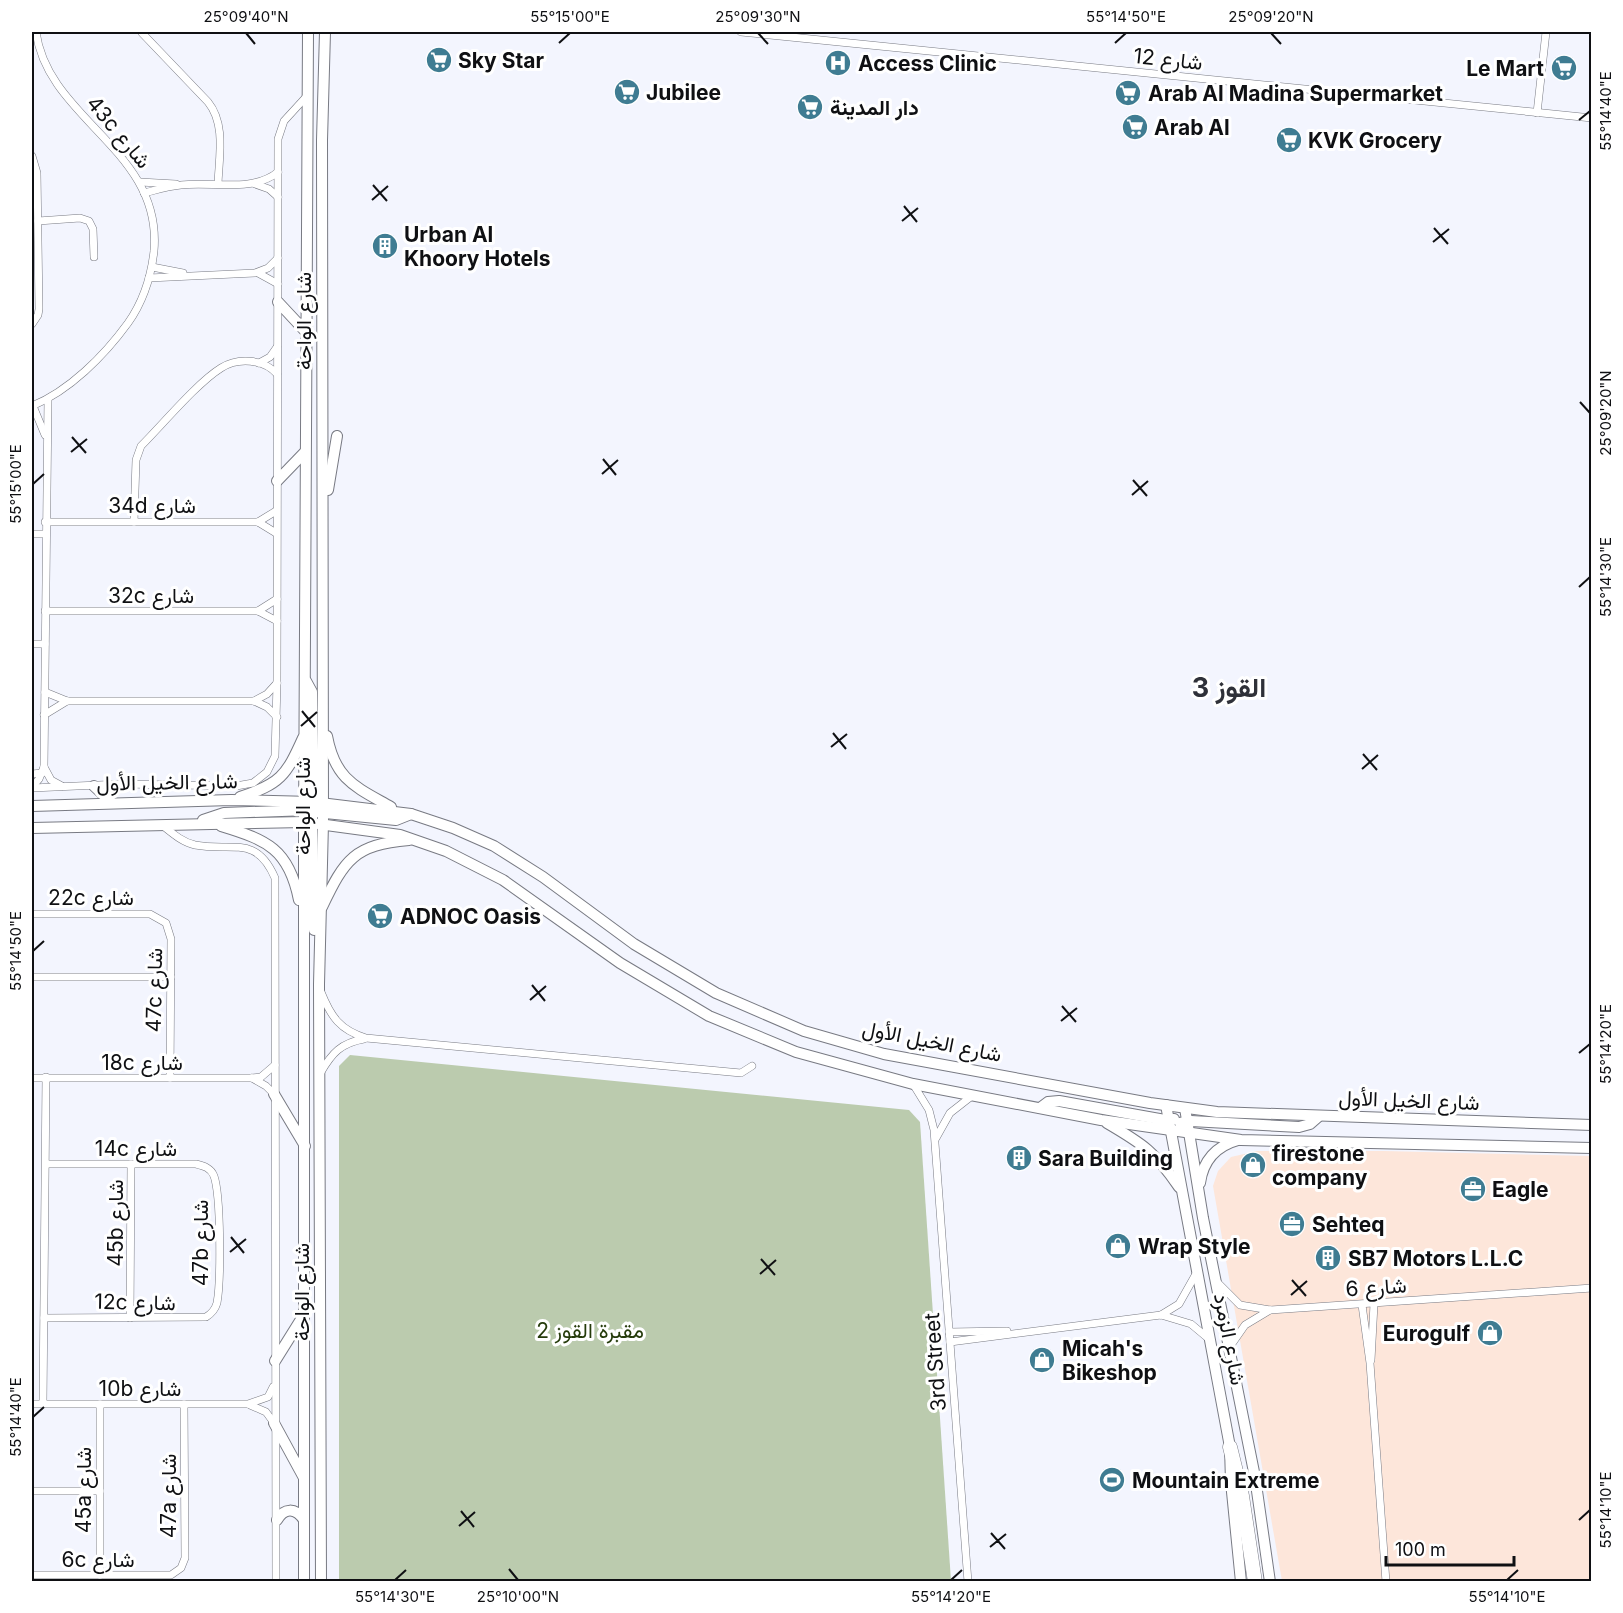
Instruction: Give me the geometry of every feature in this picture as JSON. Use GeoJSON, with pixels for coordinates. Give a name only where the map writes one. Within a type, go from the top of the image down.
{"type":"FeatureCollection","features":[{"type":"Feature","properties":{"kind":"highway"},"geometry":{"type":"LineString","coordinates":[[1230,1447],[1240,1484],[1255,1581]]}},
{"type":"Feature","properties":{"kind":"main road","name":"شارع الواحة"},"geometry":{"type":"LineString","coordinates":[[308,32],[305,733],[321,910],[318,984],[321,1072],[321,1581]]}},
{"type":"Feature","properties":{"kind":"main road","name":"شارع الواحة"},"geometry":{"type":"LineString","coordinates":[[304,1581],[304,923],[322,709],[322,140],[325,32]]}},
{"type":"Feature","properties":{"kind":"main road"},"geometry":{"type":"LineString","coordinates":[[278,302],[306,332]]}},
{"type":"Feature","properties":{"kind":"main road"},"geometry":{"type":"LineString","coordinates":[[323,523],[337,436]]}},
{"type":"Feature","properties":{"kind":"main road"},"geometry":{"type":"LineString","coordinates":[[277,481],[305,452]]}},
{"type":"Feature","properties":{"kind":"main road"},"geometry":{"type":"LineString","coordinates":[[305,680],[312,692],[314,934],[320,943]]}},
{"type":"Feature","properties":{"kind":"main road"},"geometry":{"type":"LineString","coordinates":[[322,709],[332,758],[343,777],[396,810]]}},
{"type":"Feature","properties":{"kind":"main road"},"geometry":{"type":"LineString","coordinates":[[231,800],[276,783],[288,769],[305,733]]}},
{"type":"Feature","properties":{"kind":"main road"},"geometry":{"type":"LineString","coordinates":[[94,786],[111,802]]}},
{"type":"Feature","properties":{"kind":"main road","name":"شارع الخيل الأول"},"geometry":{"type":"LineString","coordinates":[[32,806],[231,800],[313,812],[416,840],[455,855],[503,880],[620,963],[709,1016],[796,1052],[913,1084],[975,1094],[1101,1120],[1170,1125],[1189,1132],[1241,1140],[1592,1148]]}},
{"type":"Feature","properties":{"kind":"main road","name":"شارع الخيل الأول"},"geometry":{"type":"LineString","coordinates":[[32,828],[213,823],[313,812],[396,810],[463,832],[494,846],[543,877],[661,962],[717,993],[774,1020],[830,1040],[884,1054],[1185,1108],[1243,1114],[1592,1125]]}},
{"type":"Feature","properties":{"kind":"main road"},"geometry":{"type":"LineString","coordinates":[[200,823],[224,813],[313,812],[396,819],[411,814]]}},
{"type":"Feature","properties":{"kind":"main road"},"geometry":{"type":"LineString","coordinates":[[213,823],[259,838],[277,851],[294,877],[304,923]]}},
{"type":"Feature","properties":{"kind":"main road"},"geometry":{"type":"LineString","coordinates":[[321,910],[339,871],[352,856],[380,843],[416,840]]}},
{"type":"Feature","properties":{"kind":"main road"},"geometry":{"type":"LineString","coordinates":[[274,1094],[305,1146]]}},
{"type":"Feature","properties":{"kind":"main road"},"geometry":{"type":"LineString","coordinates":[[1040,1108],[1048,1102],[1059,1101],[1170,1125],[1187,1121],[1299,1127],[1310,1124],[1318,1117]]}},
{"type":"Feature","properties":{"kind":"main road","name":"شارع الزمرد"},"geometry":{"type":"LineString","coordinates":[[1166,1105],[1230,1447],[1230,1473],[1241,1581]]}},
{"type":"Feature","properties":{"kind":"main road"},"geometry":{"type":"LineString","coordinates":[[1170,1125],[1185,1108]]}},
{"type":"Feature","properties":{"kind":"main road","name":"شارع الزمرد"},"geometry":{"type":"LineString","coordinates":[[1185,1108],[1198,1196],[1255,1477],[1270,1581]]}},
{"type":"Feature","properties":{"kind":"main road"},"geometry":{"type":"LineString","coordinates":[[1101,1120],[1136,1139],[1154,1153],[1182,1190]]}},
{"type":"Feature","properties":{"kind":"main road"},"geometry":{"type":"LineString","coordinates":[[1198,1196],[1201,1175],[1210,1156],[1220,1148],[1241,1140]]}},
{"type":"Feature","properties":{"kind":"main road"},"geometry":{"type":"LineString","coordinates":[[274,1361],[305,1313]]}},
{"type":"Feature","properties":{"kind":"main road"},"geometry":{"type":"LineString","coordinates":[[274,1423],[304,1480]]}},
{"type":"Feature","properties":{"kind":"main road"},"geometry":{"type":"LineString","coordinates":[[277,1521],[284,1511],[289,1510],[295,1511],[304,1520]]}},
{"type":"Feature","properties":{"kind":"street","name":"43c شارع"},"geometry":{"type":"LineString","coordinates":[[32,406],[48,399],[84,370],[117,338],[140,303],[150,278],[153,230],[140,182],[122,156],[59,87],[42,57],[36,32]]}},
{"type":"Feature","properties":{"kind":"street","name":"شارع 12"},"geometry":{"type":"LineString","coordinates":[[741,32],[771,33],[1592,118]]}},
{"type":"Feature","properties":{"kind":"street"},"geometry":{"type":"LineString","coordinates":[[1537,112],[1546,32]]}},
{"type":"Feature","properties":{"kind":"street"},"geometry":{"type":"LineString","coordinates":[[142,33],[208,102],[216,115],[219,129],[218,184]]}},
{"type":"Feature","properties":{"kind":"street"},"geometry":{"type":"LineString","coordinates":[[32,788],[236,786],[254,783],[267,772],[275,756],[277,717],[278,133],[284,121],[306,97]]}},
{"type":"Feature","properties":{"kind":"street"},"geometry":{"type":"LineString","coordinates":[[32,156],[38,173],[39,309],[32,324]]}},
{"type":"Feature","properties":{"kind":"street"},"geometry":{"type":"LineString","coordinates":[[252,184],[266,180],[278,172]]}},
{"type":"Feature","properties":{"kind":"street"},"geometry":{"type":"LineString","coordinates":[[140,182],[181,185],[252,184],[264,186],[278,197]]}},
{"type":"Feature","properties":{"kind":"street"},"geometry":{"type":"LineString","coordinates":[[144,193],[181,185]]}},
{"type":"Feature","properties":{"kind":"street"},"geometry":{"type":"LineString","coordinates":[[38,221],[80,218],[89,221],[93,229],[94,257]]}},
{"type":"Feature","properties":{"kind":"street"},"geometry":{"type":"LineString","coordinates":[[255,273],[268,268],[278,258]]}},
{"type":"Feature","properties":{"kind":"street"},"geometry":{"type":"LineString","coordinates":[[152,267],[189,275]]}},
{"type":"Feature","properties":{"kind":"street"},"geometry":{"type":"LineString","coordinates":[[150,278],[255,273],[267,276],[278,284]]}},
{"type":"Feature","properties":{"kind":"street"},"geometry":{"type":"LineString","coordinates":[[259,363],[270,357],[277,346]]}},
{"type":"Feature","properties":{"kind":"street"},"geometry":{"type":"LineString","coordinates":[[134,522],[136,460],[141,446],[221,368],[237,362],[259,363],[269,367],[277,374]]}},
{"type":"Feature","properties":{"kind":"street"},"geometry":{"type":"LineString","coordinates":[[32,788],[43,770],[48,399]]}},
{"type":"Feature","properties":{"kind":"street"},"geometry":{"type":"LineString","coordinates":[[32,406],[46,438]]}},
{"type":"Feature","properties":{"kind":"street","name":"34d شارع"},"geometry":{"type":"LineString","coordinates":[[45,522],[258,522],[276,512]]}},
{"type":"Feature","properties":{"kind":"street"},"geometry":{"type":"LineString","coordinates":[[258,522],[276,533]]}},
{"type":"Feature","properties":{"kind":"street"},"geometry":{"type":"LineString","coordinates":[[32,534],[45,534]]}},
{"type":"Feature","properties":{"kind":"street"},"geometry":{"type":"LineString","coordinates":[[258,611],[277,599]]}},
{"type":"Feature","properties":{"kind":"street","name":"32c شارع"},"geometry":{"type":"LineString","coordinates":[[45,611],[258,611],[277,621]]}},
{"type":"Feature","properties":{"kind":"street"},"geometry":{"type":"LineString","coordinates":[[32,644],[45,644]]}},
{"type":"Feature","properties":{"kind":"street"},"geometry":{"type":"LineString","coordinates":[[254,701],[267,694],[277,683]]}},
{"type":"Feature","properties":{"kind":"street"},"geometry":{"type":"LineString","coordinates":[[45,692],[67,701],[254,701],[267,707],[277,717]]}},
{"type":"Feature","properties":{"kind":"street"},"geometry":{"type":"LineString","coordinates":[[44,715],[67,701]]}},
{"type":"Feature","properties":{"kind":"street"},"geometry":{"type":"LineString","coordinates":[[32,774],[43,770]]}},
{"type":"Feature","properties":{"kind":"street"},"geometry":{"type":"LineString","coordinates":[[43,770],[51,780],[65,787]]}},
{"type":"Feature","properties":{"kind":"street"},"geometry":{"type":"LineString","coordinates":[[160,824],[191,844],[239,846],[253,850],[269,865],[276,886],[274,1065],[276,1581]]}},
{"type":"Feature","properties":{"kind":"street","name":"22c شارع"},"geometry":{"type":"LineString","coordinates":[[32,914],[150,914]]}},
{"type":"Feature","properties":{"kind":"street","name":"47c شارع"},"geometry":{"type":"LineString","coordinates":[[150,914],[159,917],[170,931],[170,1078]]}},
{"type":"Feature","properties":{"kind":"street"},"geometry":{"type":"LineString","coordinates":[[32,977],[171,977]]}},
{"type":"Feature","properties":{"kind":"street"},"geometry":{"type":"LineString","coordinates":[[318,984],[334,1020],[351,1034],[366,1038],[741,1073],[753,1066]]}},
{"type":"Feature","properties":{"kind":"street"},"geometry":{"type":"LineString","coordinates":[[321,1072],[333,1053],[342,1045],[366,1038]]}},
{"type":"Feature","properties":{"kind":"street"},"geometry":{"type":"LineString","coordinates":[[252,1078],[261,1077],[274,1065]]}},
{"type":"Feature","properties":{"kind":"street"},"geometry":{"type":"LineString","coordinates":[[43,1404],[46,1077]]}},
{"type":"Feature","properties":{"kind":"street","name":"18c شارع"},"geometry":{"type":"LineString","coordinates":[[32,1078],[252,1078]]}},
{"type":"Feature","properties":{"kind":"street"},"geometry":{"type":"LineString","coordinates":[[252,1078],[274,1094]]}},
{"type":"Feature","properties":{"kind":"street","name":"3rd Street"},"geometry":{"type":"LineString","coordinates":[[913,1084],[929,1110],[935,1140],[968,1581]]}},
{"type":"Feature","properties":{"kind":"street"},"geometry":{"type":"LineString","coordinates":[[935,1140],[950,1113],[975,1094]]}},
{"type":"Feature","properties":{"kind":"street","name":"14c شارع"},"geometry":{"type":"LineString","coordinates":[[46,1164],[200,1165],[213,1173],[216,1183]]}},
{"type":"Feature","properties":{"kind":"street","name":"45b شارع"},"geometry":{"type":"LineString","coordinates":[[130,1318],[131,1164]]}},
{"type":"Feature","properties":{"kind":"street","name":"47b شارع"},"geometry":{"type":"LineString","coordinates":[[216,1183],[217,1303]]}},
{"type":"Feature","properties":{"kind":"street"},"geometry":{"type":"LineString","coordinates":[[1161,1315],[1179,1304],[1197,1272]]}},
{"type":"Feature","properties":{"kind":"street","name":"شارع 6"},"geometry":{"type":"LineString","coordinates":[[1214,1279],[1240,1305],[1270,1310],[1592,1288]]}},
{"type":"Feature","properties":{"kind":"street","name":"12c شارع"},"geometry":{"type":"LineString","coordinates":[[44,1318],[200,1319],[211,1314],[217,1303]]}},
{"type":"Feature","properties":{"kind":"street"},"geometry":{"type":"LineString","coordinates":[[1370,1363],[1374,1304]]}},
{"type":"Feature","properties":{"kind":"street"},"geometry":{"type":"LineString","coordinates":[[1362,1305],[1370,1363],[1386,1581]]}},
{"type":"Feature","properties":{"kind":"street","name":"شارع 6"},"geometry":{"type":"LineString","coordinates":[[1229,1348],[1245,1325],[1270,1310]]}},
{"type":"Feature","properties":{"kind":"street"},"geometry":{"type":"LineString","coordinates":[[950,1342],[1161,1315],[1191,1324],[1211,1341]]}},
{"type":"Feature","properties":{"kind":"street"},"geometry":{"type":"LineString","coordinates":[[949,1332],[1016,1332]]}},
{"type":"Feature","properties":{"kind":"street"},"geometry":{"type":"LineString","coordinates":[[248,1404],[268,1397],[274,1384]]}},
{"type":"Feature","properties":{"kind":"street","name":"10b شارع"},"geometry":{"type":"LineString","coordinates":[[32,1404],[248,1404]]}},
{"type":"Feature","properties":{"kind":"street","name":"45a شارع"},"geometry":{"type":"LineString","coordinates":[[100,1404],[100,1575]]}},
{"type":"Feature","properties":{"kind":"street","name":"47a شارع"},"geometry":{"type":"LineString","coordinates":[[164,1576],[177,1573],[184,1558],[184,1404]]}},
{"type":"Feature","properties":{"kind":"street"},"geometry":{"type":"LineString","coordinates":[[248,1404],[266,1412],[274,1423]]}},
{"type":"Feature","properties":{"kind":"street"},"geometry":{"type":"LineString","coordinates":[[32,1491],[100,1491]]}},
{"type":"Feature","properties":{"kind":"street","name":"6c شارع"},"geometry":{"type":"LineString","coordinates":[[32,1575],[164,1576]]}},
{"type":"Feature","properties":{"kind":"shaded area"},"geometry":{"type":"Polygon","coordinates":[[[1257,1151],[1384,1151],[1591,1156],[1591,1581],[1282,1581],[1213,1186],[1218,1171],[1231,1157],[1257,1151]]]}},
{"type":"Feature","properties":{"kind":"green space","name":"مقبرة القوز 2"},"geometry":{"type":"Polygon","coordinates":[[[350,1055],[909,1110],[920,1122],[951,1581],[339,1581],[339,1066],[350,1055]]]}},
{"type":"Feature","properties":{"kind":"place","name":"Sky Star"},"geometry":{"type":"Point","coordinates":[439,60]}},
{"type":"Feature","properties":{"kind":"place","name":"Access Clinic"},"geometry":{"type":"Point","coordinates":[838,63]}},
{"type":"Feature","properties":{"kind":"place","name":"Le Mart"},"geometry":{"type":"Point","coordinates":[1564,68]}},
{"type":"Feature","properties":{"kind":"place","name":"Jubilee"},"geometry":{"type":"Point","coordinates":[627,92]}},
{"type":"Feature","properties":{"kind":"place","name":"Arab Al Madina Supermarket"},"geometry":{"type":"Point","coordinates":[1128,93]}},
{"type":"Feature","properties":{"kind":"place","name":"دار المدينة"},"geometry":{"type":"Point","coordinates":[810,107]}},
{"type":"Feature","properties":{"kind":"place","name":"Arab Al"},"geometry":{"type":"Point","coordinates":[1135,127]}},
{"type":"Feature","properties":{"kind":"place","name":"KVK Grocery"},"geometry":{"type":"Point","coordinates":[1289,140]}},
{"type":"Feature","properties":{"kind":"place","name":"Urban Al Khoory Hotels"},"geometry":{"type":"Point","coordinates":[385,246]}},
{"type":"Feature","properties":{"kind":"place","name":"ADNOC Oasis"},"geometry":{"type":"Point","coordinates":[380,916]}},
{"type":"Feature","properties":{"kind":"place","name":"Sara Building"},"geometry":{"type":"Point","coordinates":[1019,1158]}},
{"type":"Feature","properties":{"kind":"place","name":"firestone company"},"geometry":{"type":"Point","coordinates":[1253,1165]}},
{"type":"Feature","properties":{"kind":"place","name":"Eagle"},"geometry":{"type":"Point","coordinates":[1473,1189]}},
{"type":"Feature","properties":{"kind":"place","name":"Sehteq"},"geometry":{"type":"Point","coordinates":[1292,1224]}},
{"type":"Feature","properties":{"kind":"place","name":"Wrap Style"},"geometry":{"type":"Point","coordinates":[1118,1246]}},
{"type":"Feature","properties":{"kind":"place","name":"SB7 Motors L.L.C"},"geometry":{"type":"Point","coordinates":[1328,1258]}},
{"type":"Feature","properties":{"kind":"place","name":"Eurogulf"},"geometry":{"type":"Point","coordinates":[1490,1333]}},
{"type":"Feature","properties":{"kind":"place","name":"Micah's Bikeshop"},"geometry":{"type":"Point","coordinates":[1042,1360]}},
{"type":"Feature","properties":{"kind":"place","name":"Mountain Extreme"},"geometry":{"type":"Point","coordinates":[1112,1480]}},
{"type":"Feature","properties":{"kind":"district","name":"القوز 3"},"geometry":{"type":"Point","coordinates":[1229,687]}}]}
